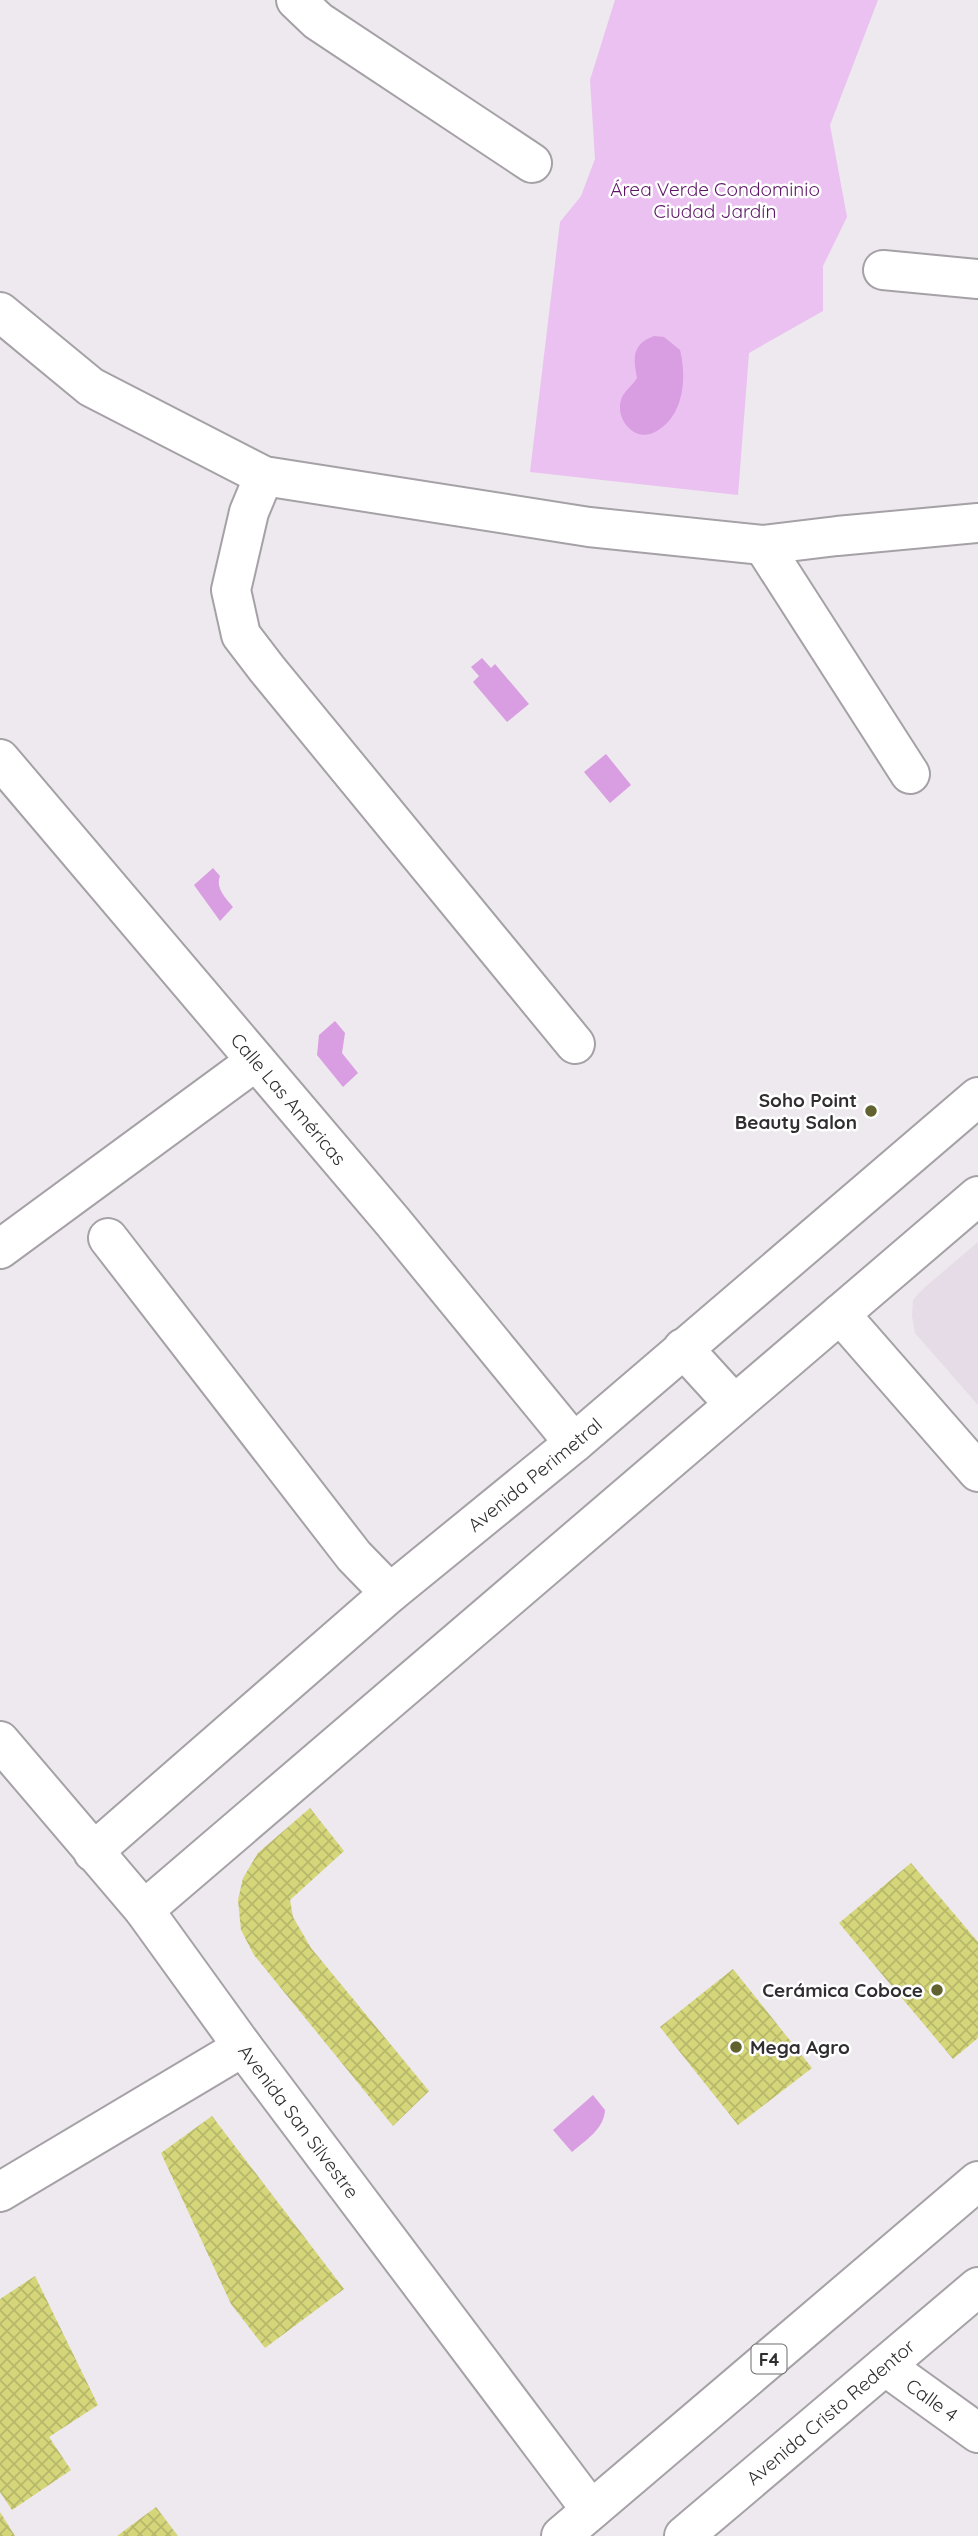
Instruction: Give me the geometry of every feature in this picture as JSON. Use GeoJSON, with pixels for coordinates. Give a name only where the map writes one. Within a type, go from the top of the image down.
{"type":"FeatureCollection","features":[{"type":"Feature","properties":{"kind":"main road"},"geometry":{"type":"LineString","coordinates":[[296,0],[318,21],[532,163]]}},
{"type":"Feature","properties":{"kind":"main road"},"geometry":{"type":"LineString","coordinates":[[883,270],[978,279]]}},
{"type":"Feature","properties":{"kind":"main road"},"geometry":{"type":"LineString","coordinates":[[0,312],[91,387],[264,476],[589,527],[764,545],[978,523]]}},
{"type":"Feature","properties":{"kind":"main road"},"geometry":{"type":"LineString","coordinates":[[264,476],[249,512],[231,590],[241,635],[575,1044]]}},
{"type":"Feature","properties":{"kind":"main road"},"geometry":{"type":"LineString","coordinates":[[764,545],[910,774]]}},
{"type":"Feature","properties":{"kind":"main road","name":"Calle Las Américas"},"geometry":{"type":"LineString","coordinates":[[0,759],[393,1222],[574,1443]]}},
{"type":"Feature","properties":{"kind":"main road"},"geometry":{"type":"LineString","coordinates":[[0,1249],[256,1061]]}},
{"type":"Feature","properties":{"kind":"main road","name":"Avenida Perimetral"},"geometry":{"type":"LineString","coordinates":[[93,1852],[390,1593],[574,1443],[978,1097]]}},
{"type":"Feature","properties":{"kind":"main road"},"geometry":{"type":"LineString","coordinates":[[144,1910],[978,1196]]}},
{"type":"Feature","properties":{"kind":"main road"},"geometry":{"type":"LineString","coordinates":[[108,1238],[354,1556],[390,1593]]}},
{"type":"Feature","properties":{"kind":"main road"},"geometry":{"type":"LineString","coordinates":[[840,1314],[978,1472]]}},
{"type":"Feature","properties":{"kind":"main road"},"geometry":{"type":"LineString","coordinates":[[683,1348],[734,1404]]}},
{"type":"Feature","properties":{"kind":"main road","name":"Avenida San Silvestre"},"geometry":{"type":"LineString","coordinates":[[0,1741],[144,1910],[243,2047],[591,2510]]}},
{"type":"Feature","properties":{"kind":"main road"},"geometry":{"type":"LineString","coordinates":[[0,2192],[243,2047]]}},
{"type":"Feature","properties":{"kind":"main road","name":"F4"},"geometry":{"type":"LineString","coordinates":[[561,2536],[978,2181]]}},
{"type":"Feature","properties":{"kind":"main road","name":"Avenida Cristo Redentor"},"geometry":{"type":"LineString","coordinates":[[684,2536],[978,2287]]}},
{"type":"Feature","properties":{"kind":"main road","name":"Calle 4"},"geometry":{"type":"LineString","coordinates":[[885,2365],[978,2433]]}},
{"type":"Feature","properties":{"kind":"shaded area"},"geometry":{"type":"Polygon","coordinates":[[[654,336],[664,337],[680,350],[683,384],[678,407],[672,417],[665,425],[648,435],[634,432],[628,427],[620,407],[622,397],[637,378],[636,352],[642,343],[654,336]]]}},
{"type":"Feature","properties":{"kind":"shaded area"},"geometry":{"type":"Polygon","coordinates":[[[482,658],[491,668],[495,664],[529,704],[507,722],[473,682],[479,676],[471,667],[482,658]]]}},
{"type":"Feature","properties":{"kind":"shaded area"},"geometry":{"type":"Polygon","coordinates":[[[606,754],[631,785],[610,803],[584,772],[606,754]]]}},
{"type":"Feature","properties":{"kind":"shaded area"},"geometry":{"type":"Polygon","coordinates":[[[213,868],[220,876],[222,893],[233,907],[220,921],[194,885],[213,868]]]}},
{"type":"Feature","properties":{"kind":"shaded area"},"geometry":{"type":"Polygon","coordinates":[[[335,1021],[345,1033],[342,1053],[358,1073],[343,1087],[317,1055],[319,1035],[335,1021]]]}},
{"type":"Feature","properties":{"kind":"shaded area"},"geometry":{"type":"Polygon","coordinates":[[[978,1242],[978,1405],[915,1333],[912,1316],[913,1300],[978,1242]]]}},
{"type":"Feature","properties":{"kind":"shaded area"},"geometry":{"type":"Polygon","coordinates":[[[593,2095],[605,2110],[604,2117],[593,2134],[572,2152],[553,2130],[593,2095]]]}},
{"type":"Feature","properties":{"kind":"green space","name":"Área Verde Condominio Ciudad Jardín"},"geometry":{"type":"Polygon","coordinates":[[[615,0],[878,0],[830,125],[847,217],[823,266],[823,311],[749,353],[738,495],[530,472],[560,222],[581,196],[595,159],[590,80],[615,0]]]}},
{"type":"Feature","properties":{"kind":"building"},"geometry":{"type":"Polygon","coordinates":[[[310,1808],[344,1851],[290,1900],[293,1917],[311,1948],[429,2091],[393,2126],[254,1955],[241,1930],[238,1900],[243,1878],[258,1853],[310,1808]]]}},
{"type":"Feature","properties":{"kind":"building","name":"Cerámica Coboce"},"geometry":{"type":"Polygon","coordinates":[[[911,1863],[978,1942],[978,2038],[953,2059],[839,1923],[911,1863]]]}},
{"type":"Feature","properties":{"kind":"building","name":"Mega Agro"},"geometry":{"type":"Polygon","coordinates":[[[733,1969],[812,2068],[738,2125],[660,2027],[733,1969]]]}},
{"type":"Feature","properties":{"kind":"building"},"geometry":{"type":"Polygon","coordinates":[[[212,2116],[344,2289],[265,2348],[231,2304],[161,2153],[212,2116]]]}},
{"type":"Feature","properties":{"kind":"building"},"geometry":{"type":"Polygon","coordinates":[[[35,2276],[98,2405],[49,2437],[71,2470],[12,2510],[0,2492],[0,2299],[35,2276]]]}},
{"type":"Feature","properties":{"kind":"building"},"geometry":{"type":"Polygon","coordinates":[[[156,2507],[178,2536],[117,2536],[156,2507]]]}},
{"type":"Feature","properties":{"kind":"building"},"geometry":{"type":"Polygon","coordinates":[[[0,2512],[15,2536],[0,2536],[0,2512]]]}},
{"type":"Feature","properties":{"kind":"place","name":"Soho Point Beauty Salon"},"geometry":{"type":"Point","coordinates":[871,1111]}},
{"type":"Feature","properties":{"kind":"place","name":"Cerámica Coboce"},"geometry":{"type":"Point","coordinates":[937,1990]}},
{"type":"Feature","properties":{"kind":"place","name":"Mega Agro"},"geometry":{"type":"Point","coordinates":[736,2047]}}]}
